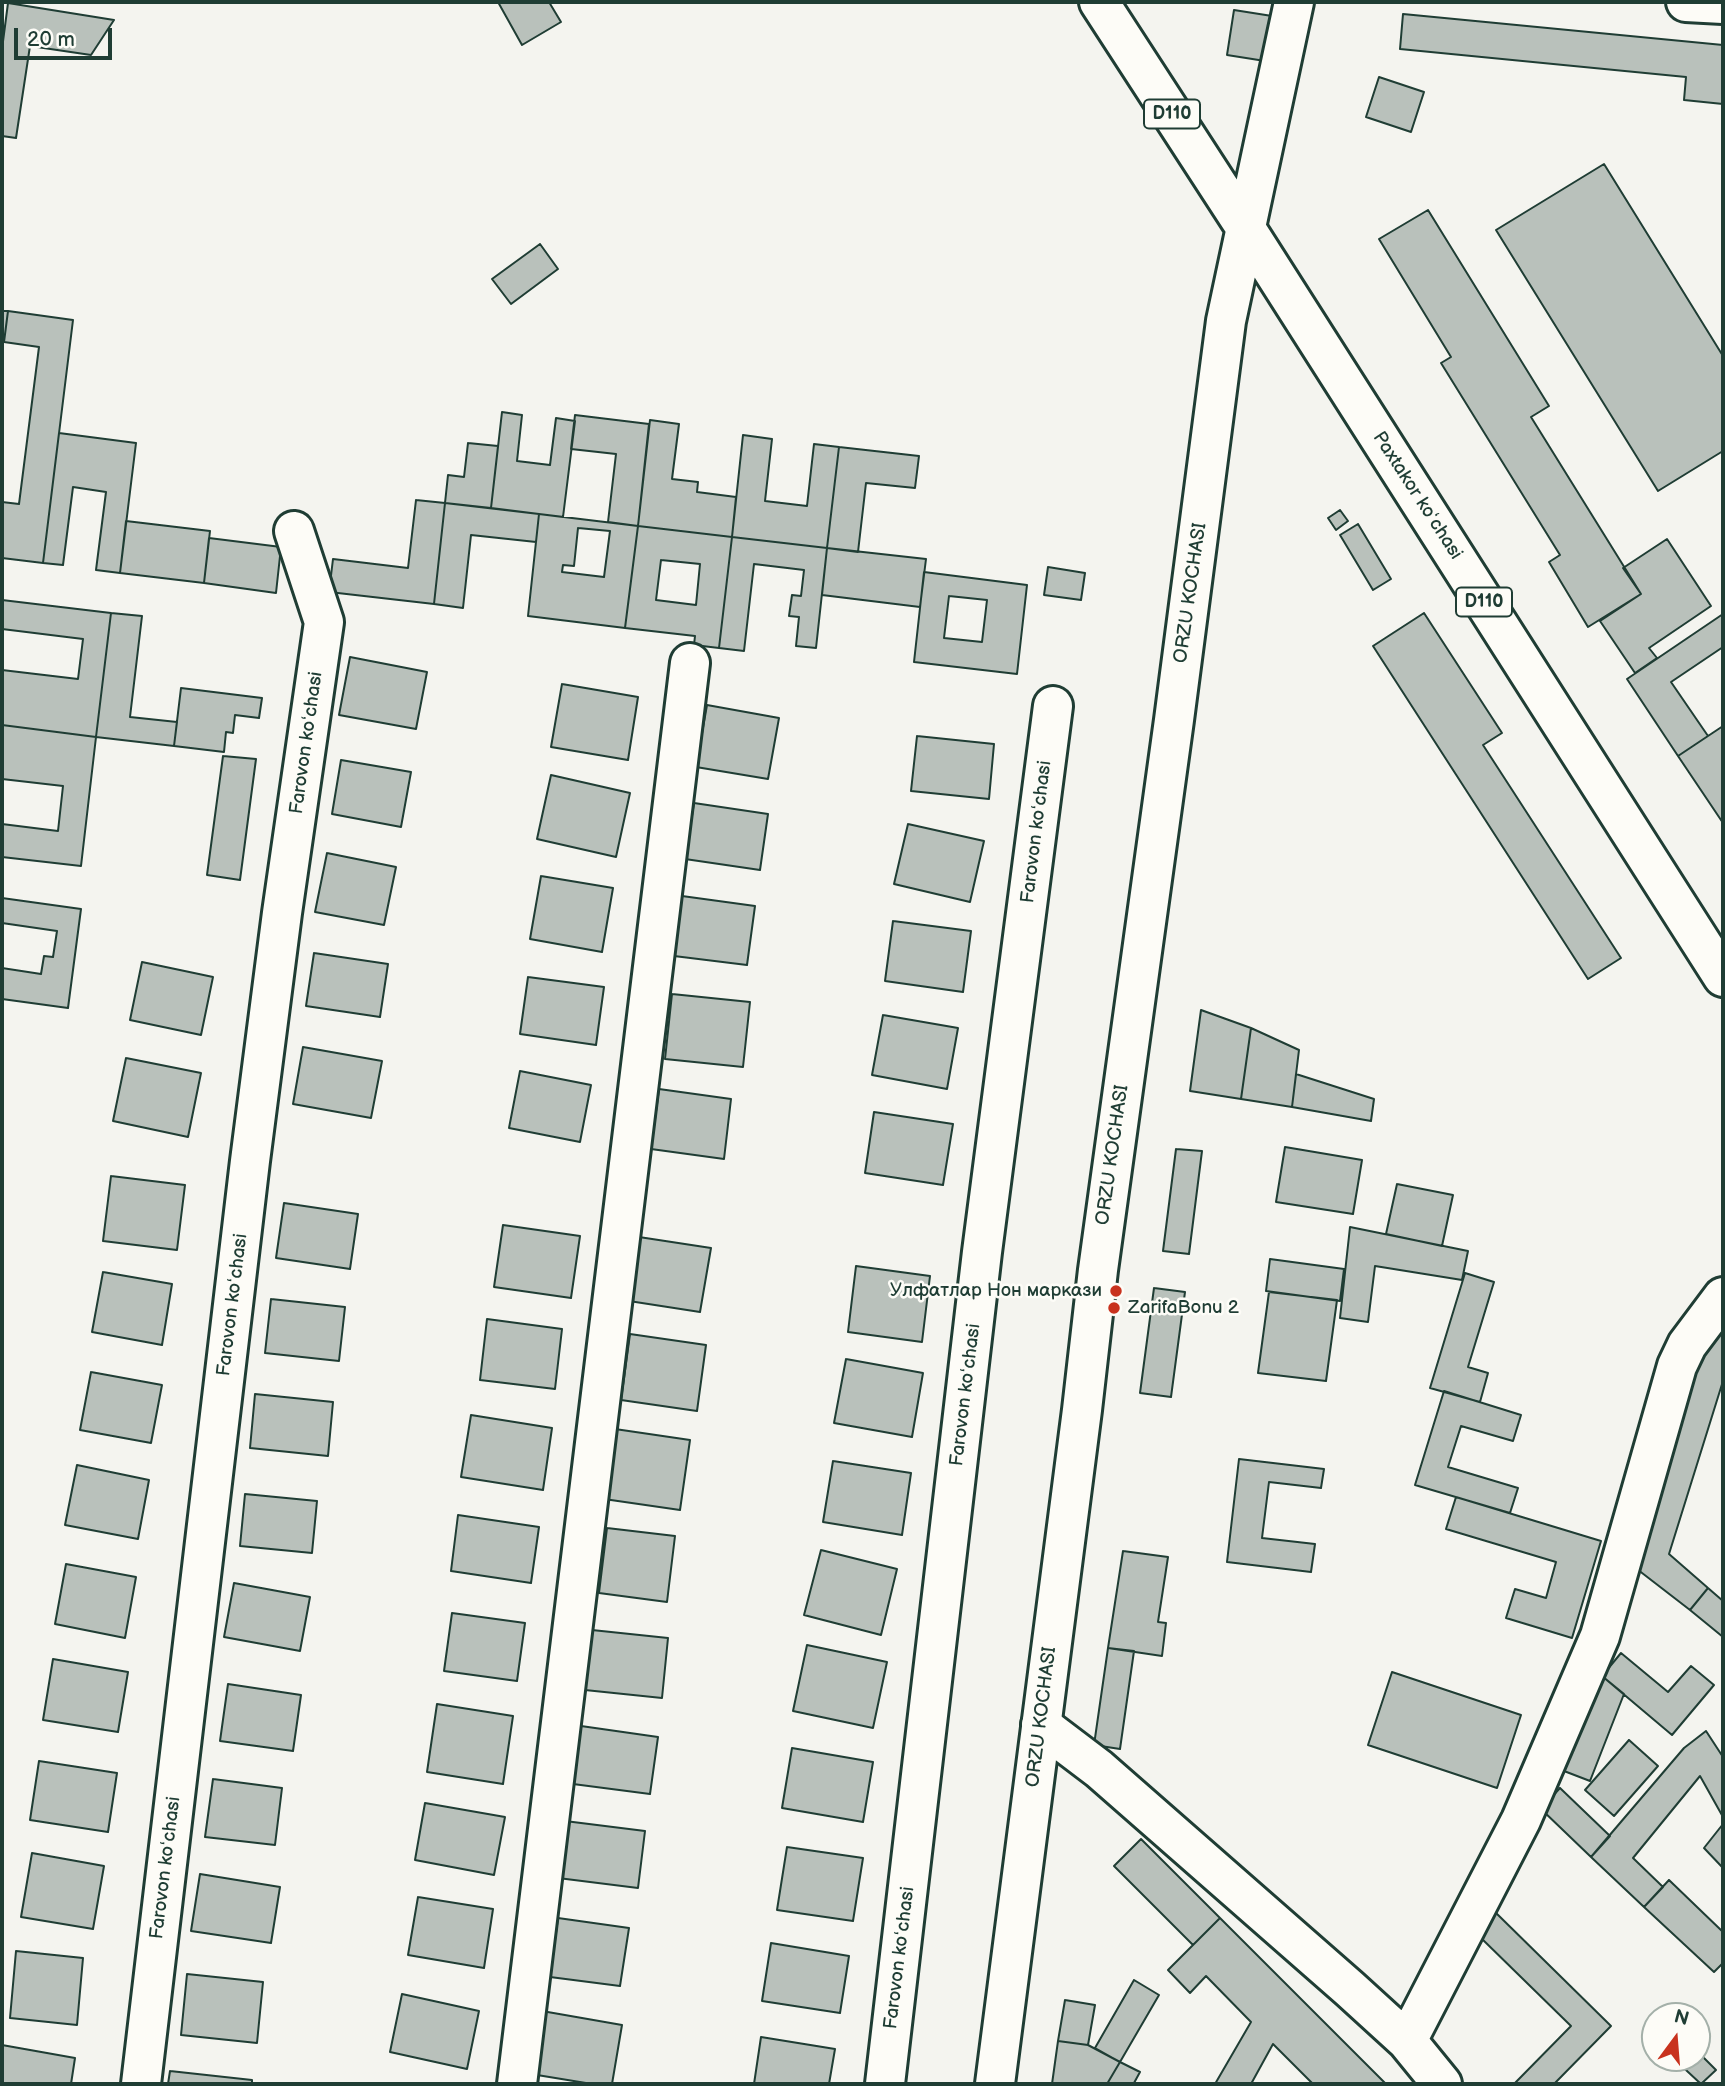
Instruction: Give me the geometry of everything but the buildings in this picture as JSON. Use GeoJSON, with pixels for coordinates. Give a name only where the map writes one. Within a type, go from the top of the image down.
{"type":"FeatureCollection","features":[{"type":"Feature","properties":{"kind":"street","name":"D110"},"geometry":{"type":"LineString","coordinates":[[1099,2],[1245,227]]}},
{"type":"Feature","properties":{"kind":"street","name":"ORZU KOCHASI"},"geometry":{"type":"LineString","coordinates":[[995,2084],[1100,1256],[1226,321],[1294,2]]}},
{"type":"Feature","properties":{"kind":"street"},"geometry":{"type":"LineString","coordinates":[[1686,2],[1723,4]]}},
{"type":"Feature","properties":{"kind":"street","name":"Paxtakor koʻchasi"},"geometry":{"type":"LineString","coordinates":[[1245,227],[1723,977]]}},
{"type":"Feature","properties":{"kind":"street","name":"Farovon koʻchasi"},"geometry":{"type":"LineString","coordinates":[[141,2084],[248,1175],[324,622],[294,531]]}},
{"type":"Feature","properties":{"kind":"street"},"geometry":{"type":"LineString","coordinates":[[517,2084],[690,663]]}},
{"type":"Feature","properties":{"kind":"street","name":"Farovon koʻchasi"},"geometry":{"type":"LineString","coordinates":[[885,2084],[982,1252],[1053,706]]}},
{"type":"Feature","properties":{"kind":"street"},"geometry":{"type":"LineString","coordinates":[[1407,2041],[1521,1820],[1600,1636],[1677,1366],[1687,1345],[1723,1297]]}},
{"type":"Feature","properties":{"kind":"street"},"geometry":{"type":"LineString","coordinates":[[1041,1724],[1099,1769],[1407,2041],[1442,2084]]}},
{"type":"Feature","properties":{"kind":"place","name":"Улфатлар Нон маркази"},"geometry":{"type":"Point","coordinates":[1116,1291]}},
{"type":"Feature","properties":{"kind":"place","name":"ZarifaBonu 2"},"geometry":{"type":"Point","coordinates":[1114,1308]}}]}
